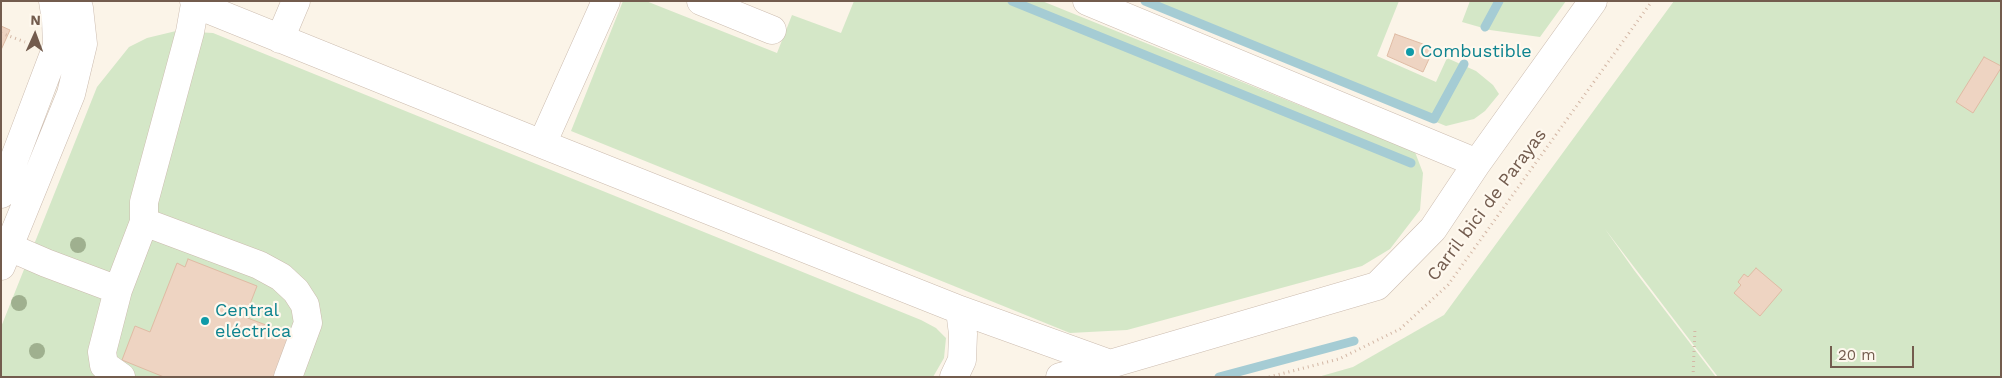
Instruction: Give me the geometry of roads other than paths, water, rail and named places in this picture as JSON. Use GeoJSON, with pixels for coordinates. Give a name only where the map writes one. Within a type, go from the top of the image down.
{"type":"FeatureCollection","features":[{"type":"Feature","properties":{"kind":"lane"},"geometry":{"type":"LineString","coordinates":[[1,194],[57,46],[53,1]]}},
{"type":"Feature","properties":{"kind":"lane"},"geometry":{"type":"LineString","coordinates":[[76,1],[83,44],[72,94],[5,256],[46,263],[118,290]]}},
{"type":"Feature","properties":{"kind":"lane"},"geometry":{"type":"LineString","coordinates":[[280,39],[296,1]]}},
{"type":"Feature","properties":{"kind":"lane"},"geometry":{"type":"LineString","coordinates":[[542,144],[606,1]]}},
{"type":"Feature","properties":{"kind":"lane"},"geometry":{"type":"LineString","coordinates":[[701,1],[772,30]]}},
{"type":"Feature","properties":{"kind":"lane"},"geometry":{"type":"LineString","coordinates":[[1087,1],[1477,163]]}},
{"type":"Feature","properties":{"kind":"lane"},"geometry":{"type":"LineString","coordinates":[[1060,377],[1378,286],[1433,229],[1477,163],[1592,1]]}},
{"type":"Feature","properties":{"kind":"lane"},"geometry":{"type":"LineString","coordinates":[[121,377],[104,365],[102,352],[118,290],[144,222],[144,202],[190,32],[194,3],[960,310],[1110,364]]}},
{"type":"Feature","properties":{"kind":"lane"},"geometry":{"type":"LineString","coordinates":[[144,222],[259,265],[281,277],[296,291],[305,305],[308,323],[288,377]]}},
{"type":"Feature","properties":{"kind":"lane"},"geometry":{"type":"LineString","coordinates":[[954,377],[962,360],[963,334],[960,310]]}},
{"type":"Feature","properties":{"kind":"waterway"},"geometry":{"type":"LineString","coordinates":[[1012,1],[1411,163]]}},
{"type":"Feature","properties":{"kind":"waterway"},"geometry":{"type":"LineString","coordinates":[[1145,1],[1434,119],[1464,64]]}},
{"type":"Feature","properties":{"kind":"waterway"},"geometry":{"type":"LineString","coordinates":[[1485,27],[1499,1]]}},
{"type":"Feature","properties":{"kind":"waterway"},"geometry":{"type":"LineString","coordinates":[[1219,377],[1354,341]]}},
{"type":"Feature","properties":{"kind":"place","name":"Combustible"},"geometry":{"type":"Point","coordinates":[1410,52]}},
{"type":"Feature","properties":{"kind":"place","name":"Central eléctrica"},"geometry":{"type":"Point","coordinates":[205,321]}}]}
